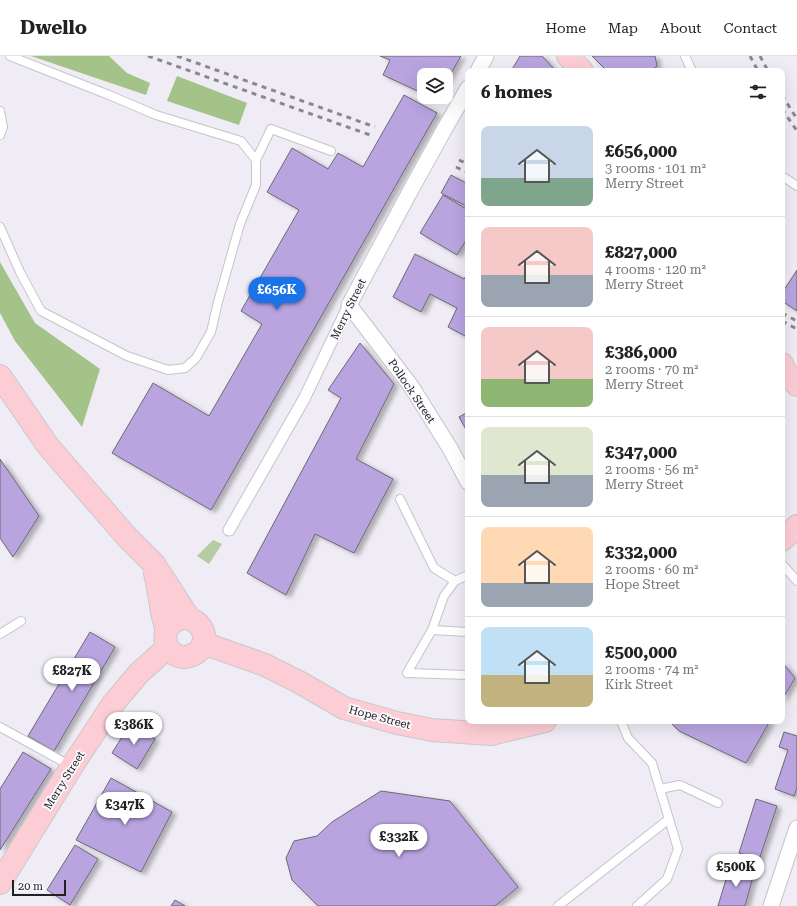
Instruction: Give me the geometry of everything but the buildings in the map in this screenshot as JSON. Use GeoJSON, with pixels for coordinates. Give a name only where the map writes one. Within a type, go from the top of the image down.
{"type":"FeatureCollection","features":[{"type":"Feature","properties":{"kind":"main road"},"geometry":{"type":"LineString","coordinates":[[568,56],[579,68]]}},
{"type":"Feature","properties":{"kind":"main road"},"geometry":{"type":"LineString","coordinates":[[0,376],[48,446],[126,536],[154,564],[189,618],[202,628],[204,635],[200,650],[189,656],[177,655],[167,639],[154,564]]}},
{"type":"Feature","properties":{"kind":"main road"},"geometry":{"type":"LineString","coordinates":[[785,537],[797,526]]}},
{"type":"Feature","properties":{"kind":"main road"},"geometry":{"type":"LineString","coordinates":[[167,639],[169,625],[175,620],[189,618]]}},
{"type":"Feature","properties":{"kind":"main road","name":"Merry Street"},"geometry":{"type":"LineString","coordinates":[[0,883],[72,766],[113,704],[167,639]]}},
{"type":"Feature","properties":{"kind":"main road","name":"Hope Street"},"geometry":{"type":"LineString","coordinates":[[203,643],[265,665],[299,682],[344,708],[397,723],[432,730],[491,734],[533,724]]}},
{"type":"Feature","properties":{"kind":"street"},"geometry":{"type":"LineString","coordinates":[[480,68],[486,56]]}},
{"type":"Feature","properties":{"kind":"street","name":"Merry Street"},"geometry":{"type":"LineString","coordinates":[[229,530],[304,399],[349,305],[379,248],[465,93]]}},
{"type":"Feature","properties":{"kind":"street","name":"Pollock Street"},"geometry":{"type":"LineString","coordinates":[[349,305],[411,386],[465,471]]}},
{"type":"Feature","properties":{"kind":"street"},"geometry":{"type":"LineString","coordinates":[[771,906],[797,828]]}},
{"type":"Feature","properties":{"kind":"lane"},"geometry":{"type":"LineString","coordinates":[[10,56],[156,115],[241,141],[256,160]]}},
{"type":"Feature","properties":{"kind":"lane"},"geometry":{"type":"LineString","coordinates":[[685,56],[691,68]]}},
{"type":"Feature","properties":{"kind":"lane"},"geometry":{"type":"LineString","coordinates":[[0,111],[3,127],[0,135]]}},
{"type":"Feature","properties":{"kind":"lane"},"geometry":{"type":"LineString","coordinates":[[0,227],[20,272],[41,311],[127,356],[168,370],[185,368],[196,358],[211,332],[240,224],[256,184],[256,160],[272,129],[331,151]]}},
{"type":"Feature","properties":{"kind":"lane"},"geometry":{"type":"LineString","coordinates":[[785,178],[797,186]]}},
{"type":"Feature","properties":{"kind":"lane"},"geometry":{"type":"LineString","coordinates":[[400,500],[434,568],[455,580]]}},
{"type":"Feature","properties":{"kind":"lane"},"geometry":{"type":"LineString","coordinates":[[785,567],[797,581]]}},
{"type":"Feature","properties":{"kind":"lane"},"geometry":{"type":"LineString","coordinates":[[465,576],[455,580],[444,596],[432,630],[407,673],[465,675]]}},
{"type":"Feature","properties":{"kind":"lane"},"geometry":{"type":"LineString","coordinates":[[0,634],[21,621]]}},
{"type":"Feature","properties":{"kind":"lane"},"geometry":{"type":"LineString","coordinates":[[432,630],[465,632]]}},
{"type":"Feature","properties":{"kind":"lane"},"geometry":{"type":"LineString","coordinates":[[622,724],[628,738],[652,763],[678,849],[667,879],[637,906]]}},
{"type":"Feature","properties":{"kind":"lane"},"geometry":{"type":"LineString","coordinates":[[0,727],[72,766]]}},
{"type":"Feature","properties":{"kind":"lane"},"geometry":{"type":"LineString","coordinates":[[660,789],[680,785],[718,803]]}},
{"type":"Feature","properties":{"kind":"lane"},"geometry":{"type":"LineString","coordinates":[[558,906],[669,819]]}},
{"type":"Feature","properties":{"kind":"green space"},"geometry":{"type":"Polygon","coordinates":[[[31,56],[109,56],[127,73],[150,83],[146,95],[31,56]]]}},
{"type":"Feature","properties":{"kind":"green space"},"geometry":{"type":"Polygon","coordinates":[[[177,76],[247,103],[239,125],[167,101],[177,76]]]}},
{"type":"Feature","properties":{"kind":"green space"},"geometry":{"type":"Polygon","coordinates":[[[0,262],[35,323],[100,369],[82,427],[15,341],[0,313],[0,262]]]}},
{"type":"Feature","properties":{"kind":"green space"},"geometry":{"type":"Polygon","coordinates":[[[213,540],[222,544],[209,564],[197,556],[213,540]]]}},
{"type":"Feature","properties":{"kind":"railway"},"geometry":{"type":"LineString","coordinates":[[148,56],[370,135]]}},
{"type":"Feature","properties":{"kind":"railway"},"geometry":{"type":"LineString","coordinates":[[177,56],[375,127]]}},
{"type":"Feature","properties":{"kind":"railway"},"geometry":{"type":"LineString","coordinates":[[750,56],[756,68]]}},
{"type":"Feature","properties":{"kind":"railway"},"geometry":{"type":"LineString","coordinates":[[760,56],[766,68]]}},
{"type":"Feature","properties":{"kind":"railway"},"geometry":{"type":"LineString","coordinates":[[785,100],[797,119]]}},
{"type":"Feature","properties":{"kind":"railway"},"geometry":{"type":"LineString","coordinates":[[785,113],[797,131]]}},
{"type":"Feature","properties":{"kind":"railway"},"geometry":{"type":"LineString","coordinates":[[459,160],[465,163]]}},
{"type":"Feature","properties":{"kind":"railway"},"geometry":{"type":"LineString","coordinates":[[456,167],[465,172]]}},
{"type":"Feature","properties":{"kind":"railway"},"geometry":{"type":"LineString","coordinates":[[785,315],[797,321]]}},
{"type":"Feature","properties":{"kind":"railway"},"geometry":{"type":"LineString","coordinates":[[785,323],[797,329]]}}]}
